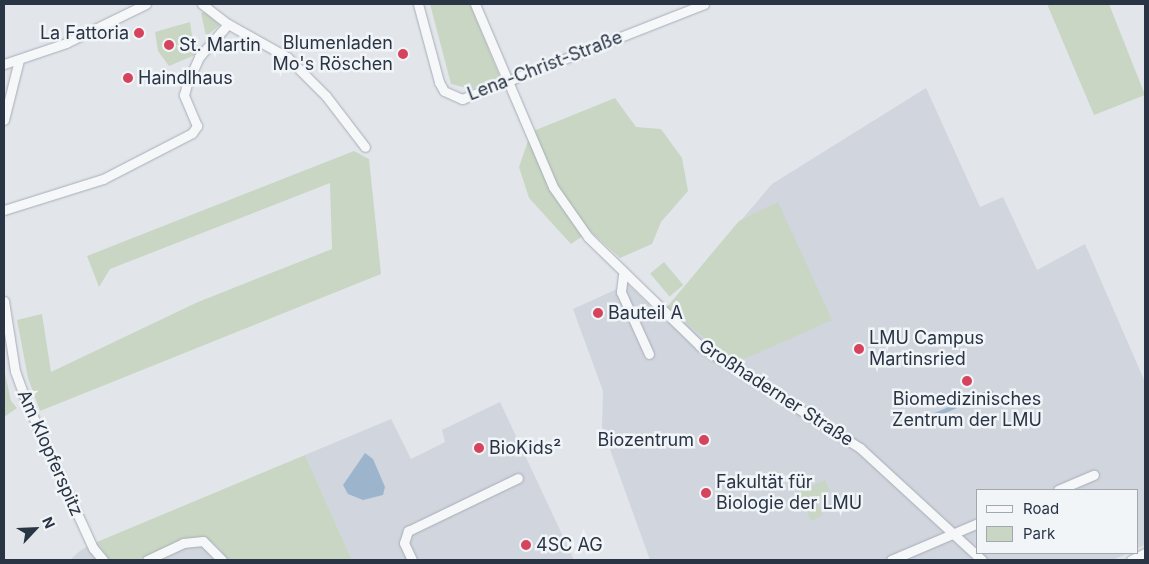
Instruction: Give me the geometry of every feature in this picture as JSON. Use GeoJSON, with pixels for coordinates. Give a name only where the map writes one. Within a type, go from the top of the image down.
{"type":"FeatureCollection","features":[{"type":"Feature","properties":{"kind":"street"},"geometry":{"type":"LineString","coordinates":[[4,64],[19,60],[146,4]]}},
{"type":"Feature","properties":{"kind":"street"},"geometry":{"type":"LineString","coordinates":[[202,4],[228,24],[287,57],[326,96],[365,147]]}},
{"type":"Feature","properties":{"kind":"street","name":"Lena-Christ-Straße"},"geometry":{"type":"LineString","coordinates":[[418,4],[444,91],[462,99],[704,4]]}},
{"type":"Feature","properties":{"kind":"street","name":"Großhaderner Straße"},"geometry":{"type":"LineString","coordinates":[[475,4],[553,187],[581,229],[623,275],[722,362],[860,448],[982,560]]}},
{"type":"Feature","properties":{"kind":"street"},"geometry":{"type":"LineString","coordinates":[[676,4],[680,12]]}},
{"type":"Feature","properties":{"kind":"street"},"geometry":{"type":"LineString","coordinates":[[4,210],[103,179],[192,133],[196,118],[184,95],[199,57],[228,24]]}},
{"type":"Feature","properties":{"kind":"street"},"geometry":{"type":"LineString","coordinates":[[4,120],[19,60]]}},
{"type":"Feature","properties":{"kind":"street"},"geometry":{"type":"LineString","coordinates":[[623,275],[622,292],[649,354]]}},
{"type":"Feature","properties":{"kind":"street","name":"Am Klopferspitz"},"geometry":{"type":"LineString","coordinates":[[4,300],[4,311],[15,371],[25,399],[103,560]]}},
{"type":"Feature","properties":{"kind":"street"},"geometry":{"type":"LineString","coordinates":[[1060,489],[1094,475]]}},
{"type":"Feature","properties":{"kind":"street"},"geometry":{"type":"LineString","coordinates":[[412,560],[404,543],[408,531],[518,478]]}},
{"type":"Feature","properties":{"kind":"street"},"geometry":{"type":"LineString","coordinates":[[891,560],[976,524]]}},
{"type":"Feature","properties":{"kind":"street"},"geometry":{"type":"LineString","coordinates":[[150,560],[183,543],[203,541],[222,560]]}},
{"type":"Feature","properties":{"kind":"street"},"geometry":{"type":"LineString","coordinates":[[1132,560],[1145,554]]}},
{"type":"Feature","properties":{"kind":"shaded area","name":"LMU Campus Martinsried"},"geometry":{"type":"Polygon","coordinates":[[[926,88],[980,207],[1003,197],[1037,270],[1085,244],[1145,382],[1145,545],[1139,548],[1139,489],[976,489],[976,554],[1127,554],[1112,560],[650,560],[602,427],[603,391],[573,309],[628,284],[660,316],[772,184],[926,88]]]}},
{"type":"Feature","properties":{"kind":"shaded area"},"geometry":{"type":"Polygon","coordinates":[[[500,402],[574,560],[352,560],[305,455],[391,419],[411,459],[445,442],[442,430],[500,402]]]}},
{"type":"Feature","properties":{"kind":"shaded area"},"geometry":{"type":"Polygon","coordinates":[[[203,538],[219,547],[226,560],[137,560],[180,541],[203,538]]]}},
{"type":"Feature","properties":{"kind":"shaded area"},"geometry":{"type":"Polygon","coordinates":[[[97,542],[109,560],[70,560],[81,550],[97,542]]]}},
{"type":"Feature","properties":{"kind":"green space"},"geometry":{"type":"Polygon","coordinates":[[[430,4],[470,4],[500,77],[471,89],[451,84],[430,4]]]}},
{"type":"Feature","properties":{"kind":"green space"},"geometry":{"type":"Polygon","coordinates":[[[1047,4],[1109,4],[1145,95],[1094,115],[1047,4]]]}},
{"type":"Feature","properties":{"kind":"green space"},"geometry":{"type":"Polygon","coordinates":[[[205,12],[220,25],[206,36],[201,13],[205,12]]]}},
{"type":"Feature","properties":{"kind":"green space"},"geometry":{"type":"Polygon","coordinates":[[[190,22],[195,55],[169,66],[158,51],[155,32],[190,22]]]}},
{"type":"Feature","properties":{"kind":"green space"},"geometry":{"type":"Polygon","coordinates":[[[615,98],[636,127],[661,129],[682,158],[688,191],[661,222],[652,244],[620,258],[590,231],[571,244],[529,198],[519,167],[531,132],[615,98]]]}},
{"type":"Feature","properties":{"kind":"green space"},"geometry":{"type":"Polygon","coordinates":[[[354,151],[369,159],[381,274],[40,411],[28,378],[17,320],[42,314],[51,372],[198,302],[332,249],[330,183],[110,269],[99,287],[87,256],[354,151]]]}},
{"type":"Feature","properties":{"kind":"green space"},"geometry":{"type":"Polygon","coordinates":[[[778,202],[832,320],[735,363],[667,307],[739,221],[778,202]]]}},
{"type":"Feature","properties":{"kind":"green space"},"geometry":{"type":"Polygon","coordinates":[[[664,262],[683,285],[669,297],[650,274],[664,262]]]}},
{"type":"Feature","properties":{"kind":"green space"},"geometry":{"type":"Polygon","coordinates":[[[4,369],[11,401],[17,408],[4,417],[4,369]]]}},
{"type":"Feature","properties":{"kind":"green space"},"geometry":{"type":"Polygon","coordinates":[[[305,455],[352,560],[226,560],[219,547],[203,538],[180,541],[137,560],[109,560],[97,542],[305,455]]]}},
{"type":"Feature","properties":{"kind":"green space"},"geometry":{"type":"Polygon","coordinates":[[[825,480],[830,492],[815,499],[823,515],[811,521],[798,492],[825,480]]]}},
{"type":"Feature","properties":{"kind":"water"},"geometry":{"type":"Polygon","coordinates":[[[991,389],[993,392],[932,419],[930,415],[991,389]]]}},
{"type":"Feature","properties":{"kind":"water"},"geometry":{"type":"Polygon","coordinates":[[[365,453],[373,459],[385,487],[383,495],[363,500],[348,494],[343,485],[365,453]]]}},
{"type":"Feature","properties":{"kind":"place","name":"La Fattoria"},"geometry":{"type":"Point","coordinates":[139,33]}},
{"type":"Feature","properties":{"kind":"place","name":"St. Martin"},"geometry":{"type":"Point","coordinates":[169,45]}},
{"type":"Feature","properties":{"kind":"place","name":"Blumenladen Mo's Röschen"},"geometry":{"type":"Point","coordinates":[403,54]}},
{"type":"Feature","properties":{"kind":"place","name":"Haindlhaus"},"geometry":{"type":"Point","coordinates":[128,78]}},
{"type":"Feature","properties":{"kind":"place","name":"Bauteil A"},"geometry":{"type":"Point","coordinates":[598,313]}},
{"type":"Feature","properties":{"kind":"place","name":"LMU Campus Martinsried"},"geometry":{"type":"Point","coordinates":[859,349]}},
{"type":"Feature","properties":{"kind":"place","name":"Biomedizinisches Zentrum der LMU"},"geometry":{"type":"Point","coordinates":[967,381]}},
{"type":"Feature","properties":{"kind":"place","name":"Biozentrum"},"geometry":{"type":"Point","coordinates":[704,440]}},
{"type":"Feature","properties":{"kind":"place","name":"BioKids²"},"geometry":{"type":"Point","coordinates":[479,448]}},
{"type":"Feature","properties":{"kind":"place","name":"Fakultät für Biologie der LMU"},"geometry":{"type":"Point","coordinates":[706,493]}},
{"type":"Feature","properties":{"kind":"place","name":"4SC AG"},"geometry":{"type":"Point","coordinates":[526,545]}}]}
